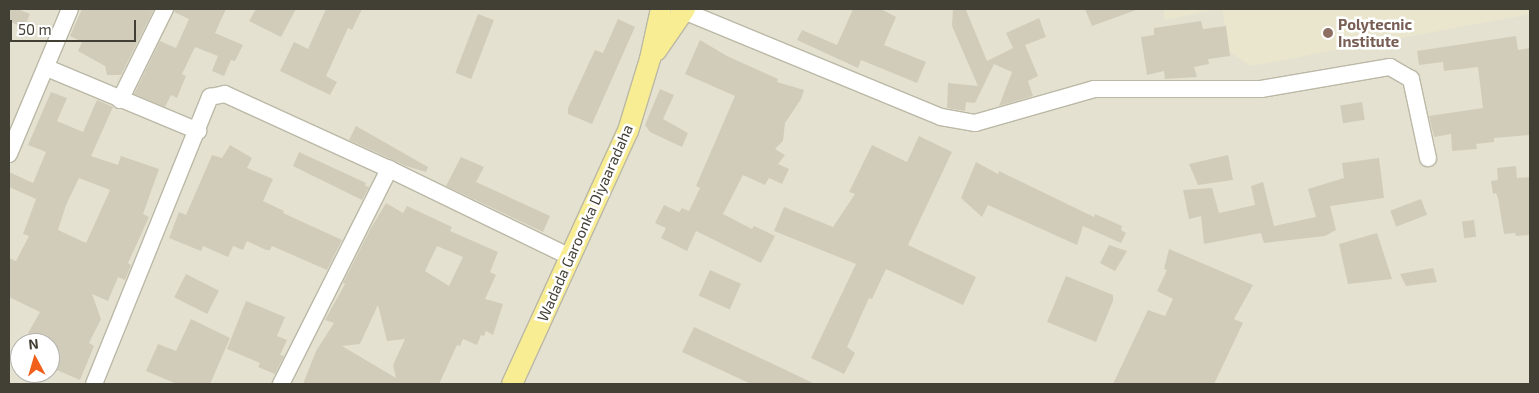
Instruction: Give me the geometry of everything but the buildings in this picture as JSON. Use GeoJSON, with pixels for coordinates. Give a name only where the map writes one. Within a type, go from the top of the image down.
{"type":"FeatureCollection","features":[{"type":"Feature","properties":{"kind":"main road","name":"Wadada Garoonka Diyaaradaha"},"geometry":{"type":"LineString","coordinates":[[512,384],[572,258],[628,131],[650,59],[661,9]]}},
{"type":"Feature","properties":{"kind":"main road","name":"Wadada Garoonka Diyaaradaha"},"geometry":{"type":"LineString","coordinates":[[650,59],[683,9]]}},
{"type":"Feature","properties":{"kind":"street"},"geometry":{"type":"LineString","coordinates":[[9,154],[47,68],[70,9]]}},
{"type":"Feature","properties":{"kind":"street"},"geometry":{"type":"LineString","coordinates":[[120,100],[165,9]]}},
{"type":"Feature","properties":{"kind":"street"},"geometry":{"type":"LineString","coordinates":[[683,9],[941,117],[975,123],[1094,89],[1261,89],[1390,67],[1411,80],[1428,158]]}},
{"type":"Feature","properties":{"kind":"street"},"geometry":{"type":"LineString","coordinates":[[47,68],[198,131]]}},
{"type":"Feature","properties":{"kind":"street"},"geometry":{"type":"LineString","coordinates":[[94,384],[210,98],[225,94],[389,169],[572,258]]}},
{"type":"Feature","properties":{"kind":"street"},"geometry":{"type":"LineString","coordinates":[[281,384],[389,169]]}},
{"type":"Feature","properties":{"kind":"shaded area"},"geometry":{"type":"Polygon","coordinates":[[[9,9],[1530,9],[1530,384],[9,384],[9,9]]]}},
{"type":"Feature","properties":{"kind":"shaded area"},"geometry":{"type":"Polygon","coordinates":[[[1163,9],[1218,9],[1165,20],[1163,9]]]}},
{"type":"Feature","properties":{"kind":"shaded area","name":"Polytecnic Institute"},"geometry":{"type":"Polygon","coordinates":[[[1222,9],[1530,9],[1530,14],[1251,66],[1230,52],[1222,9]]]}},
{"type":"Feature","properties":{"kind":"place","name":"Polytecnic Institute"},"geometry":{"type":"Point","coordinates":[1328,33]}}]}
